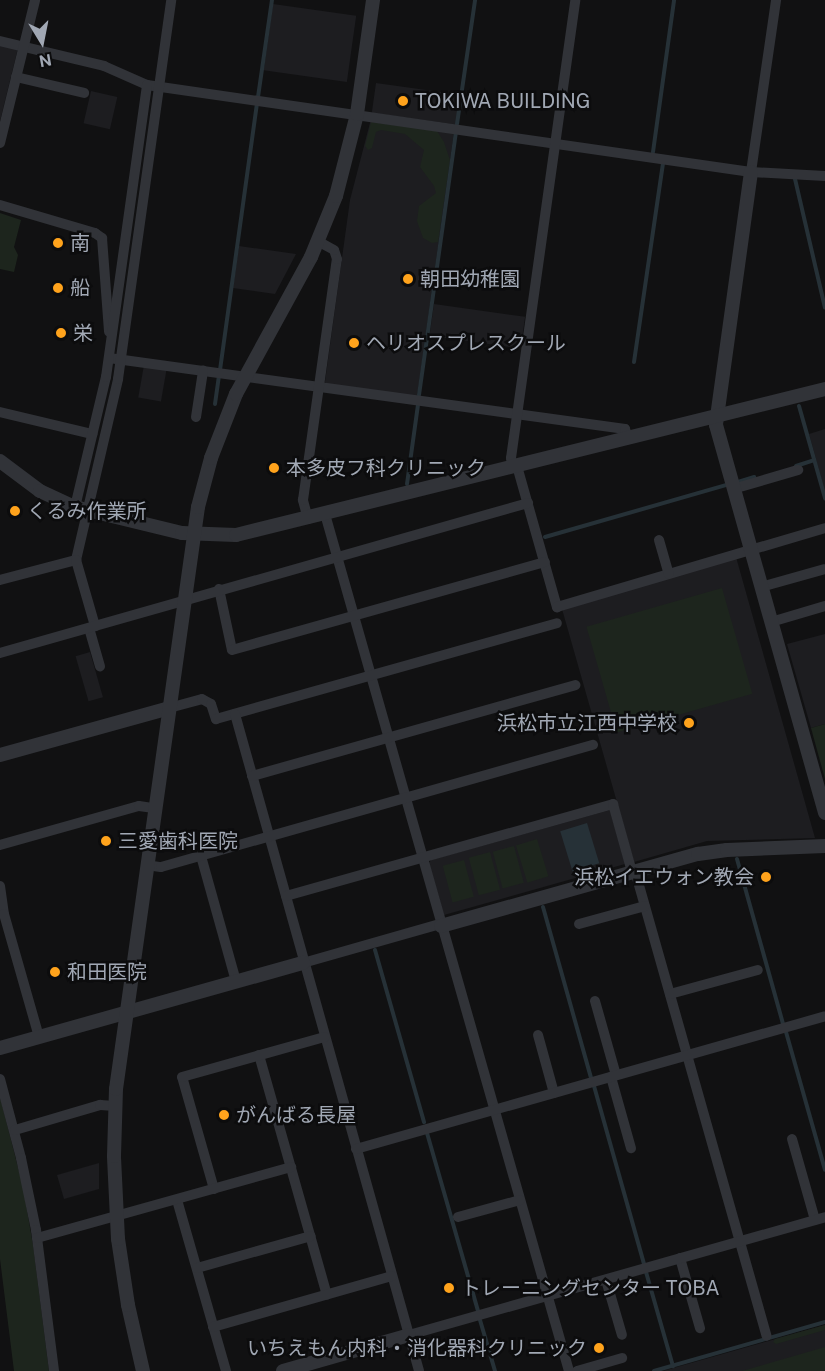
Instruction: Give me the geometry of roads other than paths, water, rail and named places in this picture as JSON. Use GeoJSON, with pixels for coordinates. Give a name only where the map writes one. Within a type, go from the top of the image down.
{"type":"FeatureCollection","features":[{"type":"Feature","properties":{"kind":"street"},"geometry":{"type":"LineString","coordinates":[[0,143],[35,0]]}},
{"type":"Feature","properties":{"kind":"street"},"geometry":{"type":"LineString","coordinates":[[81,508],[121,360],[171,0]]}},
{"type":"Feature","properties":{"kind":"street"},"geometry":{"type":"LineString","coordinates":[[143,1371],[126,1297],[116,1217],[115,1106],[125,1013],[194,534],[211,458],[229,410],[318,241],[341,180],[357,114],[373,0]]}},
{"type":"Feature","properties":{"kind":"street"},"geometry":{"type":"LineString","coordinates":[[575,0],[511,458],[528,503],[557,607],[825,528]]}},
{"type":"Feature","properties":{"kind":"street"},"geometry":{"type":"LineString","coordinates":[[776,0],[716,426],[825,813]]}},
{"type":"Feature","properties":{"kind":"street"},"geometry":{"type":"LineString","coordinates":[[0,41],[104,66],[147,85],[159,87],[751,172],[825,176]]}},
{"type":"Feature","properties":{"kind":"street"},"geometry":{"type":"LineString","coordinates":[[16,77],[84,93]]}},
{"type":"Feature","properties":{"kind":"street"},"geometry":{"type":"LineString","coordinates":[[100,666],[76,560],[92,434],[108,358],[147,85]]}},
{"type":"Feature","properties":{"kind":"street"},"geometry":{"type":"LineString","coordinates":[[0,206],[95,232],[102,238],[107,332],[112,332]]}},
{"type":"Feature","properties":{"kind":"street"},"geometry":{"type":"LineString","coordinates":[[308,519],[303,500],[337,259],[334,250],[318,241]]}},
{"type":"Feature","properties":{"kind":"street"},"geometry":{"type":"LineString","coordinates":[[108,358],[626,429],[628,438]]}},
{"type":"Feature","properties":{"kind":"street"},"geometry":{"type":"LineString","coordinates":[[196,417],[203,371]]}},
{"type":"Feature","properties":{"kind":"street"},"geometry":{"type":"LineString","coordinates":[[0,461],[40,492],[81,508],[194,534],[243,534],[825,388]]}},
{"type":"Feature","properties":{"kind":"street"},"geometry":{"type":"LineString","coordinates":[[0,412],[92,434]]}},
{"type":"Feature","properties":{"kind":"street"},"geometry":{"type":"LineString","coordinates":[[734,489],[798,470]]}},
{"type":"Feature","properties":{"kind":"street"},"geometry":{"type":"LineString","coordinates":[[0,653],[528,503]]}},
{"type":"Feature","properties":{"kind":"street"},"geometry":{"type":"LineString","coordinates":[[325,514],[440,925],[569,1371]]}},
{"type":"Feature","properties":{"kind":"street"},"geometry":{"type":"LineString","coordinates":[[659,540],[669,574]]}},
{"type":"Feature","properties":{"kind":"street"},"geometry":{"type":"LineString","coordinates":[[0,580],[76,560]]}},
{"type":"Feature","properties":{"kind":"street"},"geometry":{"type":"LineString","coordinates":[[219,590],[232,650],[545,562]]}},
{"type":"Feature","properties":{"kind":"street"},"geometry":{"type":"LineString","coordinates":[[761,587],[825,569]]}},
{"type":"Feature","properties":{"kind":"street"},"geometry":{"type":"LineString","coordinates":[[771,621],[825,606]]}},
{"type":"Feature","properties":{"kind":"street"},"geometry":{"type":"LineString","coordinates":[[0,755],[202,699],[211,704],[216,719],[557,623]]}},
{"type":"Feature","properties":{"kind":"street"},"geometry":{"type":"LineString","coordinates":[[252,776],[576,685]]}},
{"type":"Feature","properties":{"kind":"street"},"geometry":{"type":"LineString","coordinates":[[235,714],[419,1371]]}},
{"type":"Feature","properties":{"kind":"street"},"geometry":{"type":"LineString","coordinates":[[146,865],[161,867],[593,745]]}},
{"type":"Feature","properties":{"kind":"street"},"geometry":{"type":"LineString","coordinates":[[286,896],[613,804],[645,906],[767,1336]]}},
{"type":"Feature","properties":{"kind":"street"},"geometry":{"type":"LineString","coordinates":[[0,845],[139,806],[154,808]]}},
{"type":"Feature","properties":{"kind":"street"},"geometry":{"type":"LineString","coordinates":[[0,1048],[634,871],[717,850],[825,846]]}},
{"type":"Feature","properties":{"kind":"street"},"geometry":{"type":"LineString","coordinates":[[201,856],[236,981]]}},
{"type":"Feature","properties":{"kind":"street"},"geometry":{"type":"LineString","coordinates":[[0,886],[3,921],[39,1037]]}},
{"type":"Feature","properties":{"kind":"street"},"geometry":{"type":"LineString","coordinates":[[579,924],[645,906]]}},
{"type":"Feature","properties":{"kind":"street"},"geometry":{"type":"LineString","coordinates":[[670,994],[758,970]]}},
{"type":"Feature","properties":{"kind":"street"},"geometry":{"type":"LineString","coordinates":[[595,1001],[631,1148]]}},
{"type":"Feature","properties":{"kind":"street"},"geometry":{"type":"LineString","coordinates":[[356,1149],[825,1016]]}},
{"type":"Feature","properties":{"kind":"street"},"geometry":{"type":"LineString","coordinates":[[538,1035],[554,1093]]}},
{"type":"Feature","properties":{"kind":"street"},"geometry":{"type":"LineString","coordinates":[[214,1189],[182,1077],[324,1037]]}},
{"type":"Feature","properties":{"kind":"street"},"geometry":{"type":"LineString","coordinates":[[260,1055],[327,1295]]}},
{"type":"Feature","properties":{"kind":"street"},"geometry":{"type":"LineString","coordinates":[[0,1079],[15,1130],[38,1238],[54,1371]]}},
{"type":"Feature","properties":{"kind":"street"},"geometry":{"type":"LineString","coordinates":[[15,1130],[100,1105],[115,1106]]}},
{"type":"Feature","properties":{"kind":"street"},"geometry":{"type":"LineString","coordinates":[[283,1371],[820,1219],[792,1139]]}},
{"type":"Feature","properties":{"kind":"street"},"geometry":{"type":"LineString","coordinates":[[38,1238],[291,1167]]}},
{"type":"Feature","properties":{"kind":"street"},"geometry":{"type":"LineString","coordinates":[[177,1200],[226,1371]]}},
{"type":"Feature","properties":{"kind":"street"},"geometry":{"type":"LineString","coordinates":[[458,1217],[520,1200]]}},
{"type":"Feature","properties":{"kind":"street"},"geometry":{"type":"LineString","coordinates":[[197,1268],[310,1236]]}},
{"type":"Feature","properties":{"kind":"street"},"geometry":{"type":"LineString","coordinates":[[680,1258],[700,1328]]}},
{"type":"Feature","properties":{"kind":"street"},"geometry":{"type":"LineString","coordinates":[[213,1327],[392,1276]]}},
{"type":"Feature","properties":{"kind":"street"},"geometry":{"type":"LineString","coordinates":[[606,1280],[622,1335]]}},
{"type":"Feature","properties":{"kind":"street"},"geometry":{"type":"LineString","coordinates":[[577,1371],[622,1358]]}},
{"type":"Feature","properties":{"kind":"waterway"},"geometry":{"type":"LineString","coordinates":[[258,97],[272,0]]}},
{"type":"Feature","properties":{"kind":"waterway"},"geometry":{"type":"LineString","coordinates":[[457,124],[475,0]]}},
{"type":"Feature","properties":{"kind":"waterway"},"geometry":{"type":"LineString","coordinates":[[653,152],[674,0]]}},
{"type":"Feature","properties":{"kind":"waterway"},"geometry":{"type":"LineString","coordinates":[[220,370],[257,103]]}},
{"type":"Feature","properties":{"kind":"waterway"},"geometry":{"type":"LineString","coordinates":[[419,395],[456,133]]}},
{"type":"Feature","properties":{"kind":"waterway"},"geometry":{"type":"LineString","coordinates":[[634,362],[663,164]]}},
{"type":"Feature","properties":{"kind":"waterway"},"geometry":{"type":"LineString","coordinates":[[795,179],[825,308]]}},
{"type":"Feature","properties":{"kind":"waterway"},"geometry":{"type":"LineString","coordinates":[[215,404],[219,376]]}},
{"type":"Feature","properties":{"kind":"waterway"},"geometry":{"type":"LineString","coordinates":[[407,484],[418,405]]}},
{"type":"Feature","properties":{"kind":"waterway"},"geometry":{"type":"LineString","coordinates":[[799,406],[825,498]]}},
{"type":"Feature","properties":{"kind":"waterway"},"geometry":{"type":"LineString","coordinates":[[796,466],[814,460]]}},
{"type":"Feature","properties":{"kind":"waterway"},"geometry":{"type":"LineString","coordinates":[[738,482],[754,477]]}},
{"type":"Feature","properties":{"kind":"waterway"},"geometry":{"type":"LineString","coordinates":[[545,537],[726,485]]}},
{"type":"Feature","properties":{"kind":"waterway"},"geometry":{"type":"LineString","coordinates":[[737,859],[783,1024]]}},
{"type":"Feature","properties":{"kind":"waterway"},"geometry":{"type":"LineString","coordinates":[[543,907],[591,1078]]}},
{"type":"Feature","properties":{"kind":"waterway"},"geometry":{"type":"LineString","coordinates":[[375,950],[424,1122]]}},
{"type":"Feature","properties":{"kind":"waterway"},"geometry":{"type":"LineString","coordinates":[[786,1032],[825,1170]]}},
{"type":"Feature","properties":{"kind":"waterway"},"geometry":{"type":"LineString","coordinates":[[594,1086],[644,1264]]}},
{"type":"Feature","properties":{"kind":"waterway"},"geometry":{"type":"LineString","coordinates":[[427,1133],[478,1311]]}},
{"type":"Feature","properties":{"kind":"waterway"},"geometry":{"type":"LineString","coordinates":[[646,1272],[673,1366]]}},
{"type":"Feature","properties":{"kind":"waterway"},"geometry":{"type":"LineString","coordinates":[[480,1320],[495,1371]]}},
{"type":"Feature","properties":{"kind":"waterway"},"geometry":{"type":"LineString","coordinates":[[654,1371],[825,1322]]}},
{"type":"Feature","properties":{"kind":"place","name":"TOKIWA BUILDING"},"geometry":{"type":"Point","coordinates":[403,101]}},
{"type":"Feature","properties":{"kind":"place","name":"南"},"geometry":{"type":"Point","coordinates":[58,243]}},
{"type":"Feature","properties":{"kind":"place","name":"朝田幼稚園"},"geometry":{"type":"Point","coordinates":[408,279]}},
{"type":"Feature","properties":{"kind":"place","name":"船"},"geometry":{"type":"Point","coordinates":[58,288]}},
{"type":"Feature","properties":{"kind":"place","name":"栄"},"geometry":{"type":"Point","coordinates":[61,333]}},
{"type":"Feature","properties":{"kind":"place","name":"ヘリオスプレスクール"},"geometry":{"type":"Point","coordinates":[354,343]}},
{"type":"Feature","properties":{"kind":"place","name":"本多皮フ科クリニック"},"geometry":{"type":"Point","coordinates":[274,468]}},
{"type":"Feature","properties":{"kind":"place","name":"くるみ作業所"},"geometry":{"type":"Point","coordinates":[15,511]}},
{"type":"Feature","properties":{"kind":"place","name":"浜松市立江西中学校"},"geometry":{"type":"Point","coordinates":[689,723]}},
{"type":"Feature","properties":{"kind":"place","name":"三愛歯科医院"},"geometry":{"type":"Point","coordinates":[106,841]}},
{"type":"Feature","properties":{"kind":"place","name":"浜松イエウォン教会"},"geometry":{"type":"Point","coordinates":[766,877]}},
{"type":"Feature","properties":{"kind":"place","name":"和田医院"},"geometry":{"type":"Point","coordinates":[55,972]}},
{"type":"Feature","properties":{"kind":"place","name":"がんばる長屋"},"geometry":{"type":"Point","coordinates":[224,1115]}},
{"type":"Feature","properties":{"kind":"place","name":"トレーニングセンター TOBA"},"geometry":{"type":"Point","coordinates":[449,1288]}},
{"type":"Feature","properties":{"kind":"place","name":"いちえもん内科・消化器科クリニック"},"geometry":{"type":"Point","coordinates":[599,1348]}}]}
